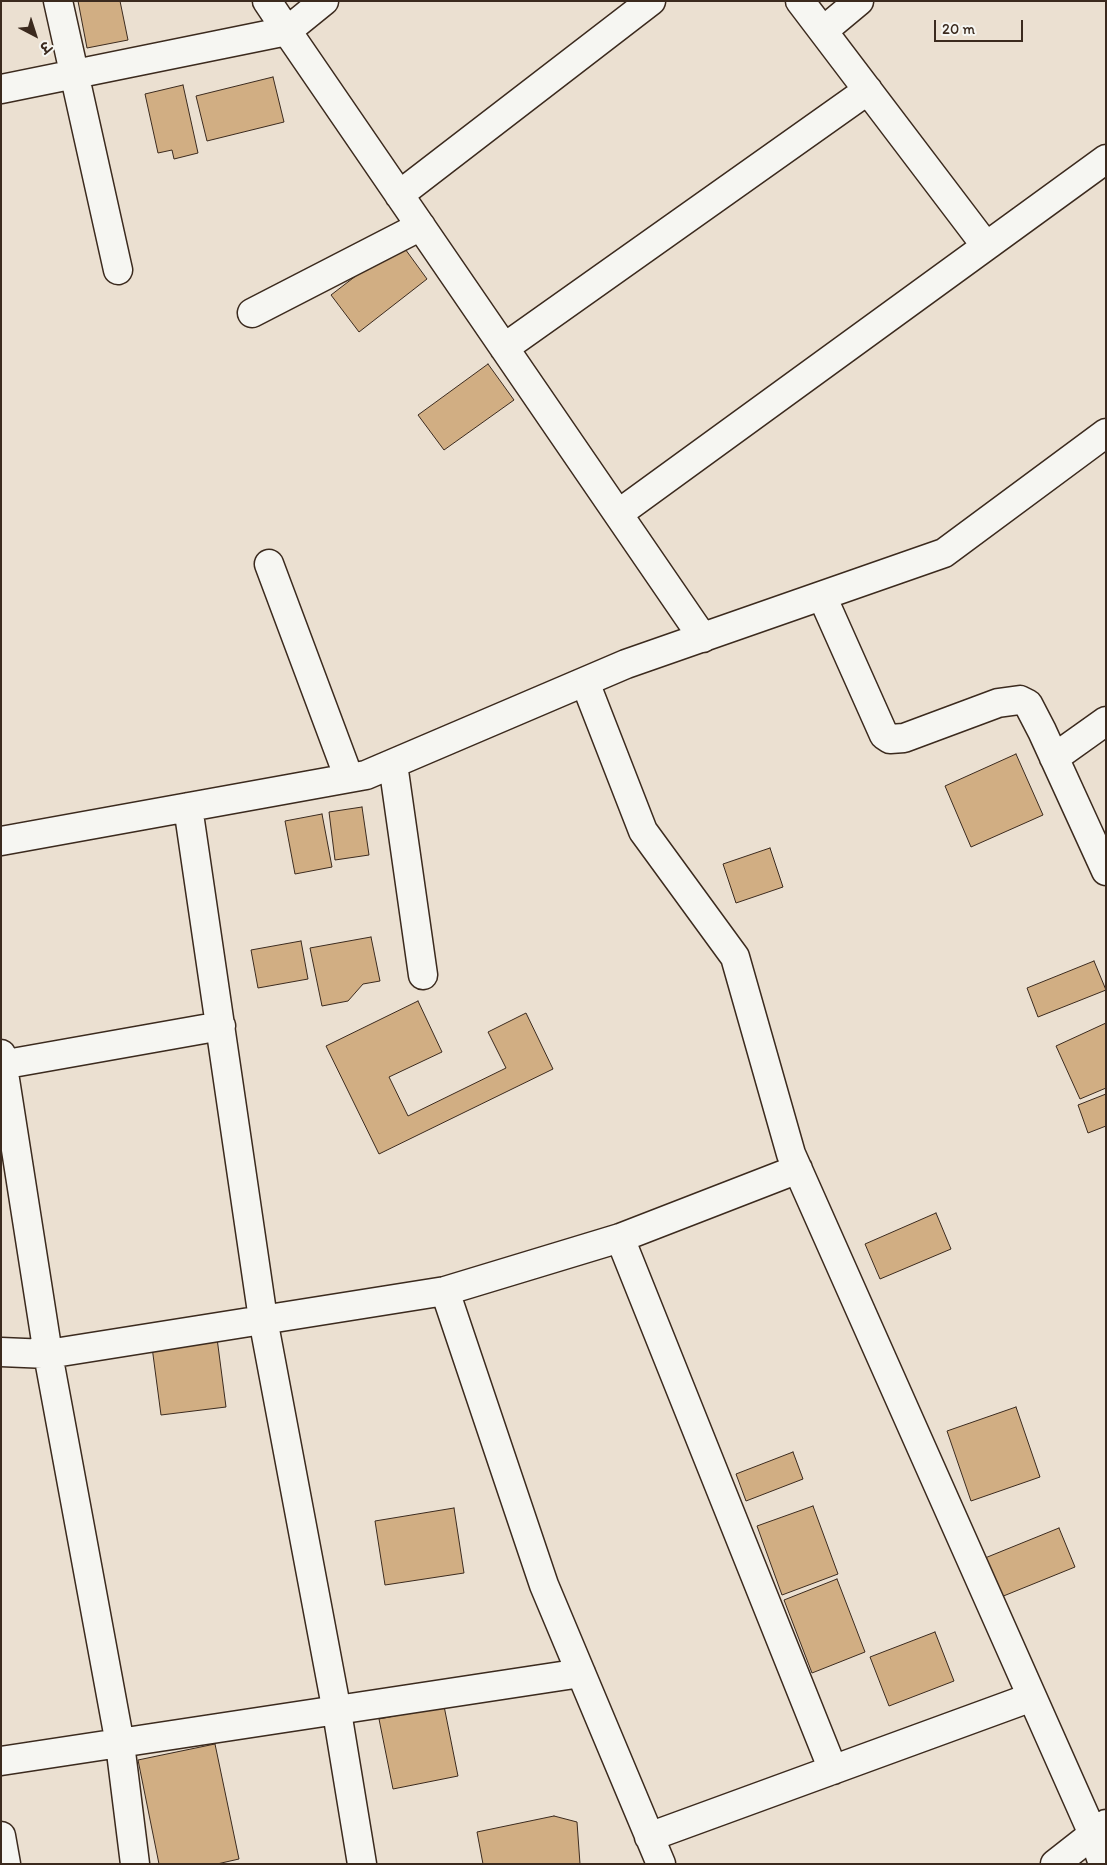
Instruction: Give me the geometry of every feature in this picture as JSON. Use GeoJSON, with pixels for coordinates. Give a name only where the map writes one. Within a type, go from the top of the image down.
{"type":"FeatureCollection","features":[{"type":"Feature","properties":{"kind":"street"},"geometry":{"type":"LineString","coordinates":[[58,1],[72,73],[118,270]]}},
{"type":"Feature","properties":{"kind":"street"},"geometry":{"type":"LineString","coordinates":[[267,1],[703,638]]}},
{"type":"Feature","properties":{"kind":"street"},"geometry":{"type":"LineString","coordinates":[[1,89],[72,73],[287,31],[324,1]]}},
{"type":"Feature","properties":{"kind":"street"},"geometry":{"type":"LineString","coordinates":[[399,195],[651,1]]}},
{"type":"Feature","properties":{"kind":"street"},"geometry":{"type":"LineString","coordinates":[[800,1],[986,246]]}},
{"type":"Feature","properties":{"kind":"street"},"geometry":{"type":"LineString","coordinates":[[823,31],[859,1]]}},
{"type":"Feature","properties":{"kind":"street"},"geometry":{"type":"LineString","coordinates":[[504,348],[868,90]]}},
{"type":"Feature","properties":{"kind":"street"},"geometry":{"type":"LineString","coordinates":[[618,514],[1106,159]]}},
{"type":"Feature","properties":{"kind":"street"},"geometry":{"type":"LineString","coordinates":[[252,313],[421,226]]}},
{"type":"Feature","properties":{"kind":"street"},"geometry":{"type":"LineString","coordinates":[[1,841],[366,775],[626,664],[944,553],[1106,433]]}},
{"type":"Feature","properties":{"kind":"street"},"geometry":{"type":"LineString","coordinates":[[269,564],[349,778]]}},
{"type":"Feature","properties":{"kind":"street"},"geometry":{"type":"LineString","coordinates":[[822,596],[884,735],[890,740],[904,738],[998,703],[1020,700],[1028,704],[1106,871]]}},
{"type":"Feature","properties":{"kind":"street"},"geometry":{"type":"LineString","coordinates":[[584,682],[643,831],[735,957],[791,1154],[1032,1697],[1099,1829],[1103,1864]]}},
{"type":"Feature","properties":{"kind":"street"},"geometry":{"type":"LineString","coordinates":[[1054,758],[1106,721]]}},
{"type":"Feature","properties":{"kind":"street"},"geometry":{"type":"LineString","coordinates":[[393,764],[423,975]]}},
{"type":"Feature","properties":{"kind":"street"},"geometry":{"type":"LineString","coordinates":[[188,807],[263,1319],[337,1712],[362,1864]]}},
{"type":"Feature","properties":{"kind":"street"},"geometry":{"type":"LineString","coordinates":[[135,1864],[120,1744],[48,1354],[2,1061],[220,1026]]}},
{"type":"Feature","properties":{"kind":"street"},"geometry":{"type":"LineString","coordinates":[[1,1352],[48,1354],[445,1291],[620,1238],[798,1169]]}},
{"type":"Feature","properties":{"kind":"street"},"geometry":{"type":"LineString","coordinates":[[620,1238],[833,1770]]}},
{"type":"Feature","properties":{"kind":"street"},"geometry":{"type":"LineString","coordinates":[[445,1291],[544,1585],[661,1864]]}},
{"type":"Feature","properties":{"kind":"street"},"geometry":{"type":"LineString","coordinates":[[1,1761],[337,1712],[581,1673]]}},
{"type":"Feature","properties":{"kind":"street"},"geometry":{"type":"LineString","coordinates":[[650,1837],[1032,1697]]}},
{"type":"Feature","properties":{"kind":"street"},"geometry":{"type":"LineString","coordinates":[[1055,1864],[1099,1829]]}},
{"type":"Feature","properties":{"kind":"street"},"geometry":{"type":"LineString","coordinates":[[1,1836],[6,1864]]}},
{"type":"Feature","properties":{"kind":"building"},"geometry":{"type":"Polygon","coordinates":[[[78,1],[120,1],[128,40],[87,48],[78,1]]]}},
{"type":"Feature","properties":{"kind":"building"},"geometry":{"type":"Polygon","coordinates":[[[273,77],[284,122],[207,141],[196,96],[273,77]]]}},
{"type":"Feature","properties":{"kind":"building"},"geometry":{"type":"Polygon","coordinates":[[[183,85],[198,153],[174,159],[172,150],[158,153],[145,94],[183,85]]]}},
{"type":"Feature","properties":{"kind":"building"},"geometry":{"type":"Polygon","coordinates":[[[400,242],[427,279],[359,332],[331,295],[400,242]]]}},
{"type":"Feature","properties":{"kind":"building"},"geometry":{"type":"Polygon","coordinates":[[[488,364],[514,400],[444,450],[418,415],[488,364]]]}},
{"type":"Feature","properties":{"kind":"building"},"geometry":{"type":"Polygon","coordinates":[[[1016,754],[1043,815],[971,847],[945,786],[1016,754]]]}},
{"type":"Feature","properties":{"kind":"building"},"geometry":{"type":"Polygon","coordinates":[[[362,807],[369,855],[335,860],[329,812],[362,807]]]}},
{"type":"Feature","properties":{"kind":"building"},"geometry":{"type":"Polygon","coordinates":[[[322,814],[332,867],[295,874],[285,821],[322,814]]]}},
{"type":"Feature","properties":{"kind":"building"},"geometry":{"type":"Polygon","coordinates":[[[770,848],[783,887],[736,903],[723,864],[770,848]]]}},
{"type":"Feature","properties":{"kind":"building"},"geometry":{"type":"Polygon","coordinates":[[[371,937],[380,981],[363,984],[348,1001],[322,1006],[310,948],[371,937]]]}},
{"type":"Feature","properties":{"kind":"building"},"geometry":{"type":"Polygon","coordinates":[[[301,941],[308,979],[258,988],[251,950],[301,941]]]}},
{"type":"Feature","properties":{"kind":"building"},"geometry":{"type":"Polygon","coordinates":[[[1094,961],[1106,990],[1038,1017],[1027,988],[1094,961]]]}},
{"type":"Feature","properties":{"kind":"building"},"geometry":{"type":"Polygon","coordinates":[[[418,1001],[442,1052],[389,1077],[408,1116],[506,1068],[488,1032],[526,1013],[553,1069],[379,1154],[326,1046],[418,1001]]]}},
{"type":"Feature","properties":{"kind":"building"},"geometry":{"type":"Polygon","coordinates":[[[1106,1023],[1106,1088],[1080,1099],[1056,1046],[1106,1023]]]}},
{"type":"Feature","properties":{"kind":"building"},"geometry":{"type":"Polygon","coordinates":[[[1106,1094],[1106,1126],[1088,1133],[1078,1105],[1106,1094]]]}},
{"type":"Feature","properties":{"kind":"building"},"geometry":{"type":"Polygon","coordinates":[[[936,1213],[951,1249],[880,1279],[865,1244],[936,1213]]]}},
{"type":"Feature","properties":{"kind":"building"},"geometry":{"type":"Polygon","coordinates":[[[217,1338],[226,1407],[161,1415],[152,1347],[217,1338]]]}},
{"type":"Feature","properties":{"kind":"building"},"geometry":{"type":"Polygon","coordinates":[[[1016,1407],[1040,1477],[971,1501],[947,1431],[1016,1407]]]}},
{"type":"Feature","properties":{"kind":"building"},"geometry":{"type":"Polygon","coordinates":[[[793,1452],[803,1479],[746,1501],[736,1474],[793,1452]]]}},
{"type":"Feature","properties":{"kind":"building"},"geometry":{"type":"Polygon","coordinates":[[[813,1506],[838,1574],[782,1595],[757,1526],[813,1506]]]}},
{"type":"Feature","properties":{"kind":"building"},"geometry":{"type":"Polygon","coordinates":[[[454,1508],[464,1573],[385,1585],[375,1521],[454,1508]]]}},
{"type":"Feature","properties":{"kind":"building"},"geometry":{"type":"Polygon","coordinates":[[[1059,1528],[1075,1567],[1001,1597],[985,1558],[1059,1528]]]}},
{"type":"Feature","properties":{"kind":"building"},"geometry":{"type":"Polygon","coordinates":[[[837,1579],[865,1652],[812,1673],[784,1600],[837,1579]]]}},
{"type":"Feature","properties":{"kind":"building"},"geometry":{"type":"Polygon","coordinates":[[[935,1632],[954,1681],[889,1706],[870,1657],[935,1632]]]}},
{"type":"Feature","properties":{"kind":"building"},"geometry":{"type":"Polygon","coordinates":[[[444,1706],[458,1776],[393,1789],[379,1719],[444,1706]]]}},
{"type":"Feature","properties":{"kind":"building"},"geometry":{"type":"Polygon","coordinates":[[[215,1744],[239,1859],[217,1864],[159,1864],[138,1760],[215,1744]]]}},
{"type":"Feature","properties":{"kind":"building"},"geometry":{"type":"Polygon","coordinates":[[[554,1816],[577,1822],[580,1864],[483,1864],[477,1832],[554,1816]]]}}]}
